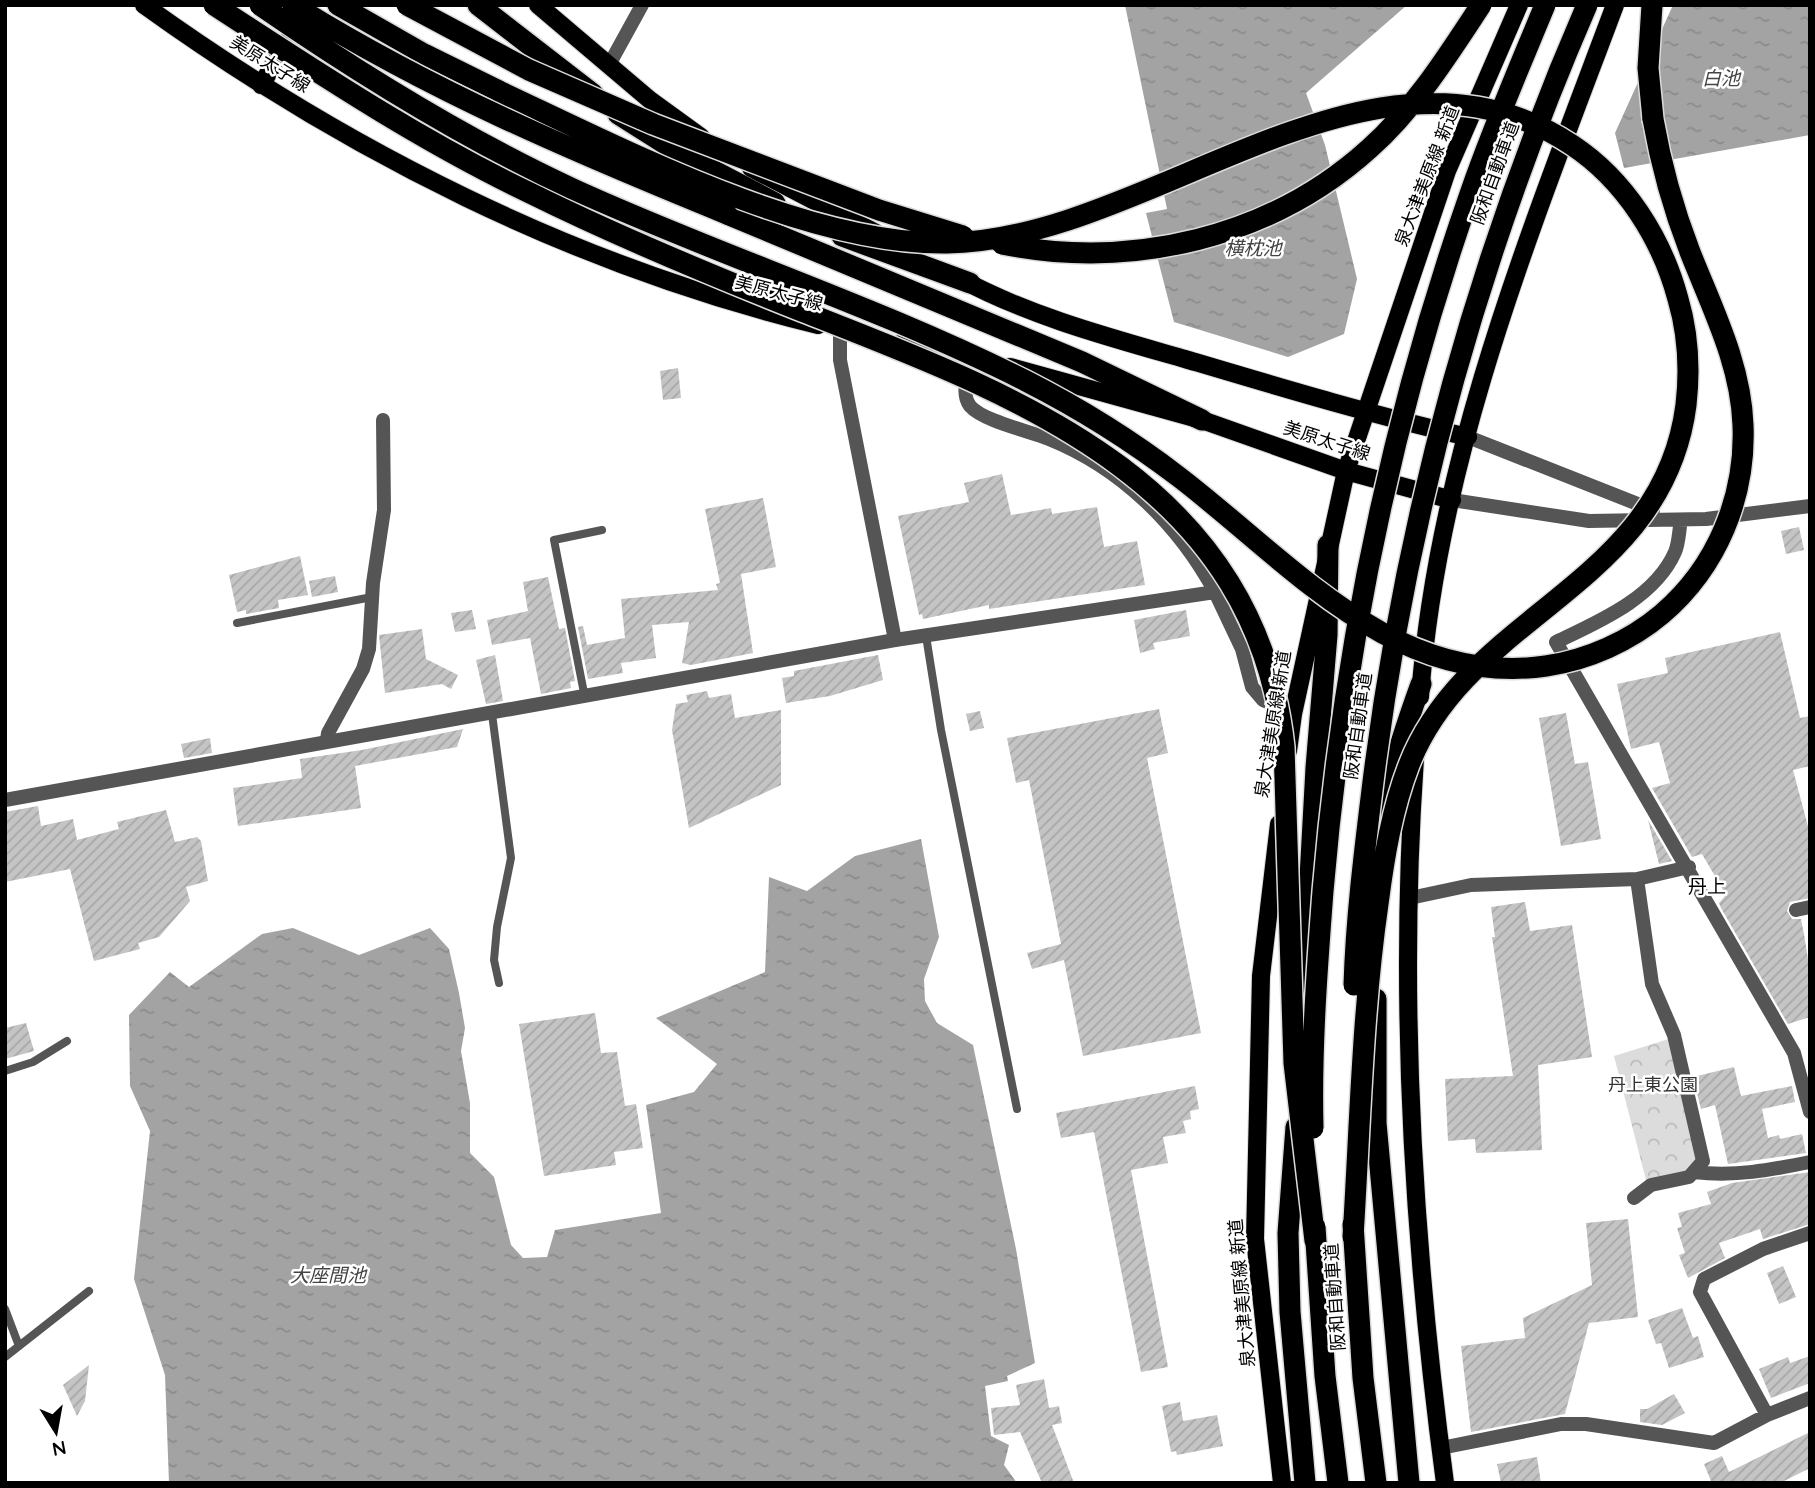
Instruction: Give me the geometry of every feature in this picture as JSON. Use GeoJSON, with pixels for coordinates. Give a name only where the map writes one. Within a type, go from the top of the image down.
{"type":"FeatureCollection","features":[{"type":"Feature","properties":{"kind":"highway"},"geometry":{"type":"LineString","coordinates":[[215,5],[351,94],[441,147],[531,194],[762,295],[960,374],[1058,426],[1126,469],[1154,492],[1197,537],[1226,575],[1245,606],[1272,674],[1280,711],[1294,1063],[1315,1241]]}},
{"type":"Feature","properties":{"kind":"highway"},"geometry":{"type":"LineString","coordinates":[[260,5],[346,64],[457,130],[573,188],[903,325],[1027,381],[1071,406],[1177,475],[1337,605],[1392,640],[1456,663],[1489,669],[1522,669],[1590,656],[1625,640],[1684,594],[1708,563],[1725,529],[1741,471],[1743,421],[1738,384],[1726,341],[1672,205],[1661,163],[1648,68],[1652,5]]}},
{"type":"Feature","properties":{"kind":"highway"},"geometry":{"type":"LineString","coordinates":[[293,5],[362,48],[457,98],[541,137],[1082,362],[1202,420]]}},
{"type":"Feature","properties":{"kind":"highway"},"geometry":{"type":"LineString","coordinates":[[338,5],[424,54],[666,167],[810,221],[876,238],[947,243],[1027,233],[1119,202],[1298,129],[1367,111],[1405,105],[1450,104],[1483,108],[1516,117],[1573,146],[1620,188],[1639,212],[1657,242],[1680,302],[1688,362],[1684,423],[1661,488],[1642,519],[1593,570],[1509,639],[1459,688],[1424,732],[1410,760],[1391,827],[1371,951],[1353,1237]]}},
{"type":"Feature","properties":{"kind":"highway"},"geometry":{"type":"LineString","coordinates":[[407,5],[529,69],[653,124],[879,210],[955,234],[1011,246],[1103,254],[1148,250],[1230,231],[1306,196],[1361,156],[1395,122],[1426,85],[1481,5]]}},
{"type":"Feature","properties":{"kind":"highway"},"geometry":{"type":"LineString","coordinates":[[478,5],[635,127],[751,191],[843,236],[970,284]]}},
{"type":"Feature","properties":{"kind":"highway","name":"阪和自動車道"},"geometry":{"type":"LineString","coordinates":[[1338,1483],[1325,1376],[1315,1241],[1312,1098],[1317,968],[1342,711],[1367,574],[1428,323],[1470,193],[1545,5]]}},
{"type":"Feature","properties":{"kind":"highway","name":"阪和自動車道"},"geometry":{"type":"LineString","coordinates":[[1376,1483],[1363,1378],[1353,1237],[1350,1101],[1355,968],[1381,713],[1406,573],[1432,457],[1469,324],[1506,206],[1548,94],[1587,5]]}},
{"type":"Feature","properties":{"kind":"highway"},"geometry":{"type":"LineString","coordinates":[[1305,1483],[1290,1312],[1288,1233],[1316,768],[1327,635],[1328,545]]}},
{"type":"Feature","properties":{"kind":"highway"},"geometry":{"type":"LineString","coordinates":[[1409,1483],[1376,1123],[1376,868],[1383,809],[1395,754],[1421,684]]}},
{"type":"Feature","properties":{"kind":"main road","name":"美原太子線"},"geometry":{"type":"LineString","coordinates":[[144,5],[261,85],[336,130],[450,191],[564,242],[663,282],[754,310],[840,331],[1047,375],[1202,420],[1346,471],[1452,500]]}},
{"type":"Feature","properties":{"kind":"main road"},"geometry":{"type":"LineString","coordinates":[[261,85],[310,5]]}},
{"type":"Feature","properties":{"kind":"main road","name":"美原太子線"},"geometry":{"type":"LineString","coordinates":[[538,5],[698,136],[761,174],[970,284],[1036,312],[1115,339],[1366,413],[1468,437]]}},
{"type":"Feature","properties":{"kind":"main road","name":"泉大津美原線 新道"},"geometry":{"type":"LineString","coordinates":[[1282,1483],[1255,1225],[1261,976],[1293,714],[1346,471],[1447,171],[1519,5]]}},
{"type":"Feature","properties":{"kind":"main road"},"geometry":{"type":"LineString","coordinates":[[1446,1483],[1412,1152],[1409,849],[1426,624],[1452,500],[1497,324],[1615,5]]}},
{"type":"Feature","properties":{"kind":"street"},"geometry":{"type":"LineString","coordinates":[[610,65],[642,5]]}},
{"type":"Feature","properties":{"kind":"street"},"geometry":{"type":"LineString","coordinates":[[840,331],[840,360],[895,640]]}},
{"type":"Feature","properties":{"kind":"street"},"geometry":{"type":"LineString","coordinates":[[972,359],[965,392],[969,405],[980,414],[1051,440],[1094,462],[1131,488],[1176,532],[1199,563],[1215,592],[1242,649],[1252,687],[1264,699],[1293,714]]}},
{"type":"Feature","properties":{"kind":"street"},"geometry":{"type":"LineString","coordinates":[[327,740],[328,733],[363,669],[369,649],[372,597],[384,510],[383,420]]}},
{"type":"Feature","properties":{"kind":"street"},"geometry":{"type":"LineString","coordinates":[[1468,437],[1681,520]]}},
{"type":"Feature","properties":{"kind":"street"},"geometry":{"type":"LineString","coordinates":[[1452,500],[1589,521],[1681,520],[1810,506]]}},
{"type":"Feature","properties":{"kind":"street"},"geometry":{"type":"LineString","coordinates":[[1681,520],[1675,551],[1660,576],[1603,619],[1556,642],[1689,867],[1794,1053],[1810,1112]]}},
{"type":"Feature","properties":{"kind":"street"},"geometry":{"type":"LineString","coordinates":[[5,800],[327,740],[585,698],[895,640],[1215,592]]}},
{"type":"Feature","properties":{"kind":"street"},"geometry":{"type":"LineString","coordinates":[[1410,898],[1471,885],[1637,878],[1689,867]]}},
{"type":"Feature","properties":{"kind":"street"},"geometry":{"type":"LineString","coordinates":[[1634,1198],[1651,1185],[1689,1177],[1703,1161],[1674,1035],[1652,984],[1637,878]]}},
{"type":"Feature","properties":{"kind":"street"},"geometry":{"type":"LineString","coordinates":[[1694,1172],[1719,1175],[1757,1173],[1810,1162]]}},
{"type":"Feature","properties":{"kind":"street"},"geometry":{"type":"LineString","coordinates":[[1767,1415],[1700,1292],[1704,1279],[1763,1250],[1810,1233]]}},
{"type":"Feature","properties":{"kind":"street"},"geometry":{"type":"LineString","coordinates":[[1441,1448],[1561,1424],[1586,1424],[1714,1443],[1767,1415],[1810,1398]]}},
{"type":"Feature","properties":{"kind":"lane"},"geometry":{"type":"LineString","coordinates":[[585,698],[554,540],[602,530]]}},
{"type":"Feature","properties":{"kind":"lane"},"geometry":{"type":"LineString","coordinates":[[237,622],[372,597]]}},
{"type":"Feature","properties":{"kind":"lane"},"geometry":{"type":"LineString","coordinates":[[926,636],[941,730],[1017,1109]]}},
{"type":"Feature","properties":{"kind":"lane"},"geometry":{"type":"LineString","coordinates":[[492,714],[511,858],[496,927],[494,960],[499,983]]}},
{"type":"Feature","properties":{"kind":"lane"},"geometry":{"type":"LineString","coordinates":[[5,1071],[33,1062],[67,1041]]}},
{"type":"Feature","properties":{"kind":"lane"},"geometry":{"type":"LineString","coordinates":[[5,1357],[89,1291]]}},
{"type":"Feature","properties":{"kind":"lane"},"geometry":{"type":"LineString","coordinates":[[5,1309],[19,1346]]}},
{"type":"Feature","properties":{"kind":"green space","name":"丹上東公園"},"geometry":{"type":"Polygon","coordinates":[[[1672,1038],[1699,1161],[1694,1172],[1647,1184],[1614,1056],[1672,1038]]]}},
{"type":"Feature","properties":{"kind":"water","name":"横枕池"},"geometry":{"type":"Polygon","coordinates":[[[1125,5],[1407,5],[1306,93],[1325,145],[1357,279],[1344,334],[1288,357],[1174,322],[1146,213],[1167,209],[1125,5]]]}},
{"type":"Feature","properties":{"kind":"water","name":"白池"},"geometry":{"type":"Polygon","coordinates":[[[1673,5],[1810,5],[1810,135],[1624,168],[1615,133],[1673,5]]]}},
{"type":"Feature","properties":{"kind":"water","name":"大座間池"},"geometry":{"type":"Polygon","coordinates":[[[921,839],[939,937],[924,979],[925,1001],[937,1023],[973,1045],[1016,1249],[1035,1363],[1007,1376],[1008,1381],[985,1386],[991,1436],[1009,1445],[1004,1465],[1017,1483],[169,1483],[165,1375],[134,1279],[150,1131],[130,1086],[129,1015],[170,972],[189,987],[262,934],[293,928],[359,955],[430,928],[449,949],[459,993],[465,1028],[461,1051],[470,1103],[470,1153],[494,1177],[511,1245],[523,1258],[547,1257],[555,1230],[661,1213],[646,1105],[694,1092],[717,1064],[656,1018],[765,972],[769,877],[807,891],[855,856],[921,839]]]}},
{"type":"Feature","properties":{"kind":"building"},"geometry":{"type":"Polygon","coordinates":[[[678,368],[681,398],[663,400],[660,371],[678,368]]]}},
{"type":"Feature","properties":{"kind":"building"},"geometry":{"type":"Polygon","coordinates":[[[1002,474],[1011,515],[1051,508],[1052,514],[1097,507],[1104,547],[1137,541],[1145,585],[989,609],[989,605],[923,619],[922,614],[919,615],[898,516],[969,502],[964,483],[1002,474]]]}},
{"type":"Feature","properties":{"kind":"building"},"geometry":{"type":"Polygon","coordinates":[[[763,498],[776,567],[741,574],[753,653],[691,665],[682,663],[689,622],[652,625],[656,658],[621,663],[623,673],[588,679],[578,627],[583,626],[587,645],[625,638],[621,599],[718,590],[716,584],[720,583],[705,509],[763,498]]]}},
{"type":"Feature","properties":{"kind":"building"},"geometry":{"type":"Polygon","coordinates":[[[1799,527],[1804,550],[1786,554],[1781,531],[1799,527]]]}},
{"type":"Feature","properties":{"kind":"building"},"geometry":{"type":"Polygon","coordinates":[[[300,556],[308,595],[278,600],[279,608],[246,614],[246,610],[237,612],[229,575],[300,556]]]}},
{"type":"Feature","properties":{"kind":"building"},"geometry":{"type":"Polygon","coordinates":[[[335,576],[338,592],[312,597],[309,581],[335,576]]]}},
{"type":"Feature","properties":{"kind":"building"},"geometry":{"type":"Polygon","coordinates":[[[548,577],[559,629],[565,628],[575,681],[570,682],[571,688],[541,694],[530,638],[492,645],[487,620],[528,611],[523,582],[548,577]]]}},
{"type":"Feature","properties":{"kind":"building"},"geometry":{"type":"Polygon","coordinates":[[[472,610],[476,629],[455,632],[451,613],[472,610]]]}},
{"type":"Feature","properties":{"kind":"building"},"geometry":{"type":"Polygon","coordinates":[[[1186,610],[1190,636],[1153,643],[1155,649],[1140,653],[1134,620],[1186,610]]]}},
{"type":"Feature","properties":{"kind":"building"},"geometry":{"type":"Polygon","coordinates":[[[422,629],[426,659],[458,675],[451,689],[442,684],[385,693],[379,635],[422,629]]]}},
{"type":"Feature","properties":{"kind":"building"},"geometry":{"type":"Polygon","coordinates":[[[1780,632],[1800,718],[1810,716],[1810,766],[1793,770],[1810,834],[1810,898],[1790,902],[1787,911],[1792,919],[1801,919],[1810,972],[1810,1017],[1788,1024],[1721,908],[1719,903],[1726,895],[1702,854],[1692,857],[1652,788],[1670,783],[1659,742],[1631,749],[1617,684],[1668,673],[1665,658],[1780,632]]]}},
{"type":"Feature","properties":{"kind":"building"},"geometry":{"type":"Polygon","coordinates":[[[495,655],[503,701],[486,704],[476,660],[495,655]]]}},
{"type":"Feature","properties":{"kind":"building"},"geometry":{"type":"Polygon","coordinates":[[[878,655],[883,680],[830,696],[786,703],[782,678],[794,676],[794,671],[878,655]]]}},
{"type":"Feature","properties":{"kind":"building"},"geometry":{"type":"Polygon","coordinates":[[[707,691],[709,698],[731,694],[735,718],[781,710],[781,785],[689,828],[672,730],[676,704],[688,702],[686,695],[707,691]]]}},
{"type":"Feature","properties":{"kind":"building"},"geometry":{"type":"Polygon","coordinates":[[[1159,709],[1168,753],[1147,758],[1201,1033],[1083,1056],[1064,960],[1032,969],[1027,953],[1061,944],[1029,780],[1016,783],[1007,738],[1159,709]]]}},
{"type":"Feature","properties":{"kind":"building"},"geometry":{"type":"Polygon","coordinates":[[[980,711],[984,728],[970,731],[966,714],[980,711]]]}},
{"type":"Feature","properties":{"kind":"building"},"geometry":{"type":"Polygon","coordinates":[[[1566,713],[1575,764],[1588,762],[1601,839],[1561,846],[1539,718],[1566,713]]]}},
{"type":"Feature","properties":{"kind":"building"},"geometry":{"type":"Polygon","coordinates":[[[463,729],[457,747],[355,766],[361,808],[238,826],[233,788],[302,778],[300,759],[362,750],[463,729]]]}},
{"type":"Feature","properties":{"kind":"building"},"geometry":{"type":"Polygon","coordinates":[[[210,738],[212,753],[184,758],[181,744],[210,738]]]}},
{"type":"Feature","properties":{"kind":"building"},"geometry":{"type":"Polygon","coordinates":[[[38,806],[41,826],[73,819],[77,840],[119,829],[117,822],[166,810],[175,842],[197,837],[201,841],[208,881],[186,887],[190,901],[159,937],[138,943],[140,949],[94,961],[70,869],[5,882],[5,812],[38,806]]]}},
{"type":"Feature","properties":{"kind":"building"},"geometry":{"type":"Polygon","coordinates":[[[1648,820],[1672,861],[1659,864],[1648,820]]]}},
{"type":"Feature","properties":{"kind":"building"},"geometry":{"type":"Polygon","coordinates":[[[1525,902],[1530,931],[1572,925],[1592,1057],[1538,1065],[1542,1150],[1476,1153],[1475,1139],[1448,1141],[1445,1079],[1513,1076],[1492,937],[1495,937],[1491,907],[1525,902]]]}},
{"type":"Feature","properties":{"kind":"building"},"geometry":{"type":"Polygon","coordinates":[[[595,1013],[601,1053],[617,1052],[625,1106],[636,1104],[643,1148],[614,1152],[616,1165],[544,1176],[519,1024],[595,1013]]]}},
{"type":"Feature","properties":{"kind":"building"},"geometry":{"type":"Polygon","coordinates":[[[26,1023],[34,1051],[5,1059],[5,1028],[26,1023]]]}},
{"type":"Feature","properties":{"kind":"building"},"geometry":{"type":"Polygon","coordinates":[[[1734,1067],[1741,1096],[1792,1086],[1795,1102],[1762,1109],[1768,1138],[1779,1135],[1780,1139],[1802,1134],[1806,1153],[1728,1164],[1715,1105],[1701,1109],[1693,1077],[1734,1067]]]}},
{"type":"Feature","properties":{"kind":"building"},"geometry":{"type":"Polygon","coordinates":[[[1195,1086],[1199,1109],[1190,1111],[1191,1119],[1183,1121],[1186,1133],[1163,1137],[1168,1163],[1131,1170],[1168,1367],[1141,1372],[1094,1132],[1061,1138],[1056,1113],[1195,1086]]]}},
{"type":"Feature","properties":{"kind":"building"},"geometry":{"type":"Polygon","coordinates":[[[1810,1172],[1810,1224],[1763,1239],[1760,1229],[1719,1243],[1725,1258],[1688,1278],[1679,1255],[1685,1253],[1677,1228],[1682,1227],[1678,1213],[1711,1204],[1707,1192],[1732,1183],[1810,1172]]]}},
{"type":"Feature","properties":{"kind":"building"},"geometry":{"type":"Polygon","coordinates":[[[1628,1219],[1638,1317],[1589,1323],[1565,1414],[1471,1432],[1461,1346],[1525,1338],[1523,1318],[1592,1285],[1586,1223],[1628,1219]]]}},
{"type":"Feature","properties":{"kind":"building"},"geometry":{"type":"Polygon","coordinates":[[[1783,1266],[1796,1297],[1779,1304],[1767,1273],[1783,1266]]]}},
{"type":"Feature","properties":{"kind":"building"},"geometry":{"type":"Polygon","coordinates":[[[1682,1308],[1693,1338],[1698,1336],[1704,1357],[1669,1368],[1661,1343],[1656,1344],[1648,1320],[1682,1308]]]}},
{"type":"Feature","properties":{"kind":"building"},"geometry":{"type":"Polygon","coordinates":[[[1810,1356],[1810,1383],[1771,1398],[1759,1369],[1788,1357],[1790,1363],[1810,1356]]]}},
{"type":"Feature","properties":{"kind":"building"},"geometry":{"type":"Polygon","coordinates":[[[89,1365],[85,1401],[77,1416],[63,1385],[89,1365]]]}},
{"type":"Feature","properties":{"kind":"building"},"geometry":{"type":"Polygon","coordinates":[[[1044,1379],[1049,1408],[1059,1406],[1062,1423],[1052,1425],[1074,1483],[1042,1483],[1020,1432],[994,1435],[991,1408],[1020,1405],[1016,1385],[1044,1379]]]}},
{"type":"Feature","properties":{"kind":"building"},"geometry":{"type":"Polygon","coordinates":[[[1674,1394],[1685,1413],[1662,1425],[1640,1422],[1640,1409],[1647,1409],[1674,1394]]]}},
{"type":"Feature","properties":{"kind":"building"},"geometry":{"type":"Polygon","coordinates":[[[1180,1402],[1183,1421],[1217,1415],[1223,1446],[1177,1455],[1176,1451],[1171,1452],[1162,1406],[1180,1402]]]}},
{"type":"Feature","properties":{"kind":"building"},"geometry":{"type":"Polygon","coordinates":[[[1810,1432],[1810,1468],[1780,1483],[1708,1483],[1711,1481],[1704,1464],[1722,1456],[1729,1472],[1810,1432]]]}},
{"type":"Feature","properties":{"kind":"building"},"geometry":{"type":"Polygon","coordinates":[[[1537,1457],[1541,1483],[1501,1483],[1497,1464],[1537,1457]]]}},
{"type":"Feature","properties":{"kind":"district","name":"丹上"},"geometry":{"type":"Point","coordinates":[1707,886]}}]}
